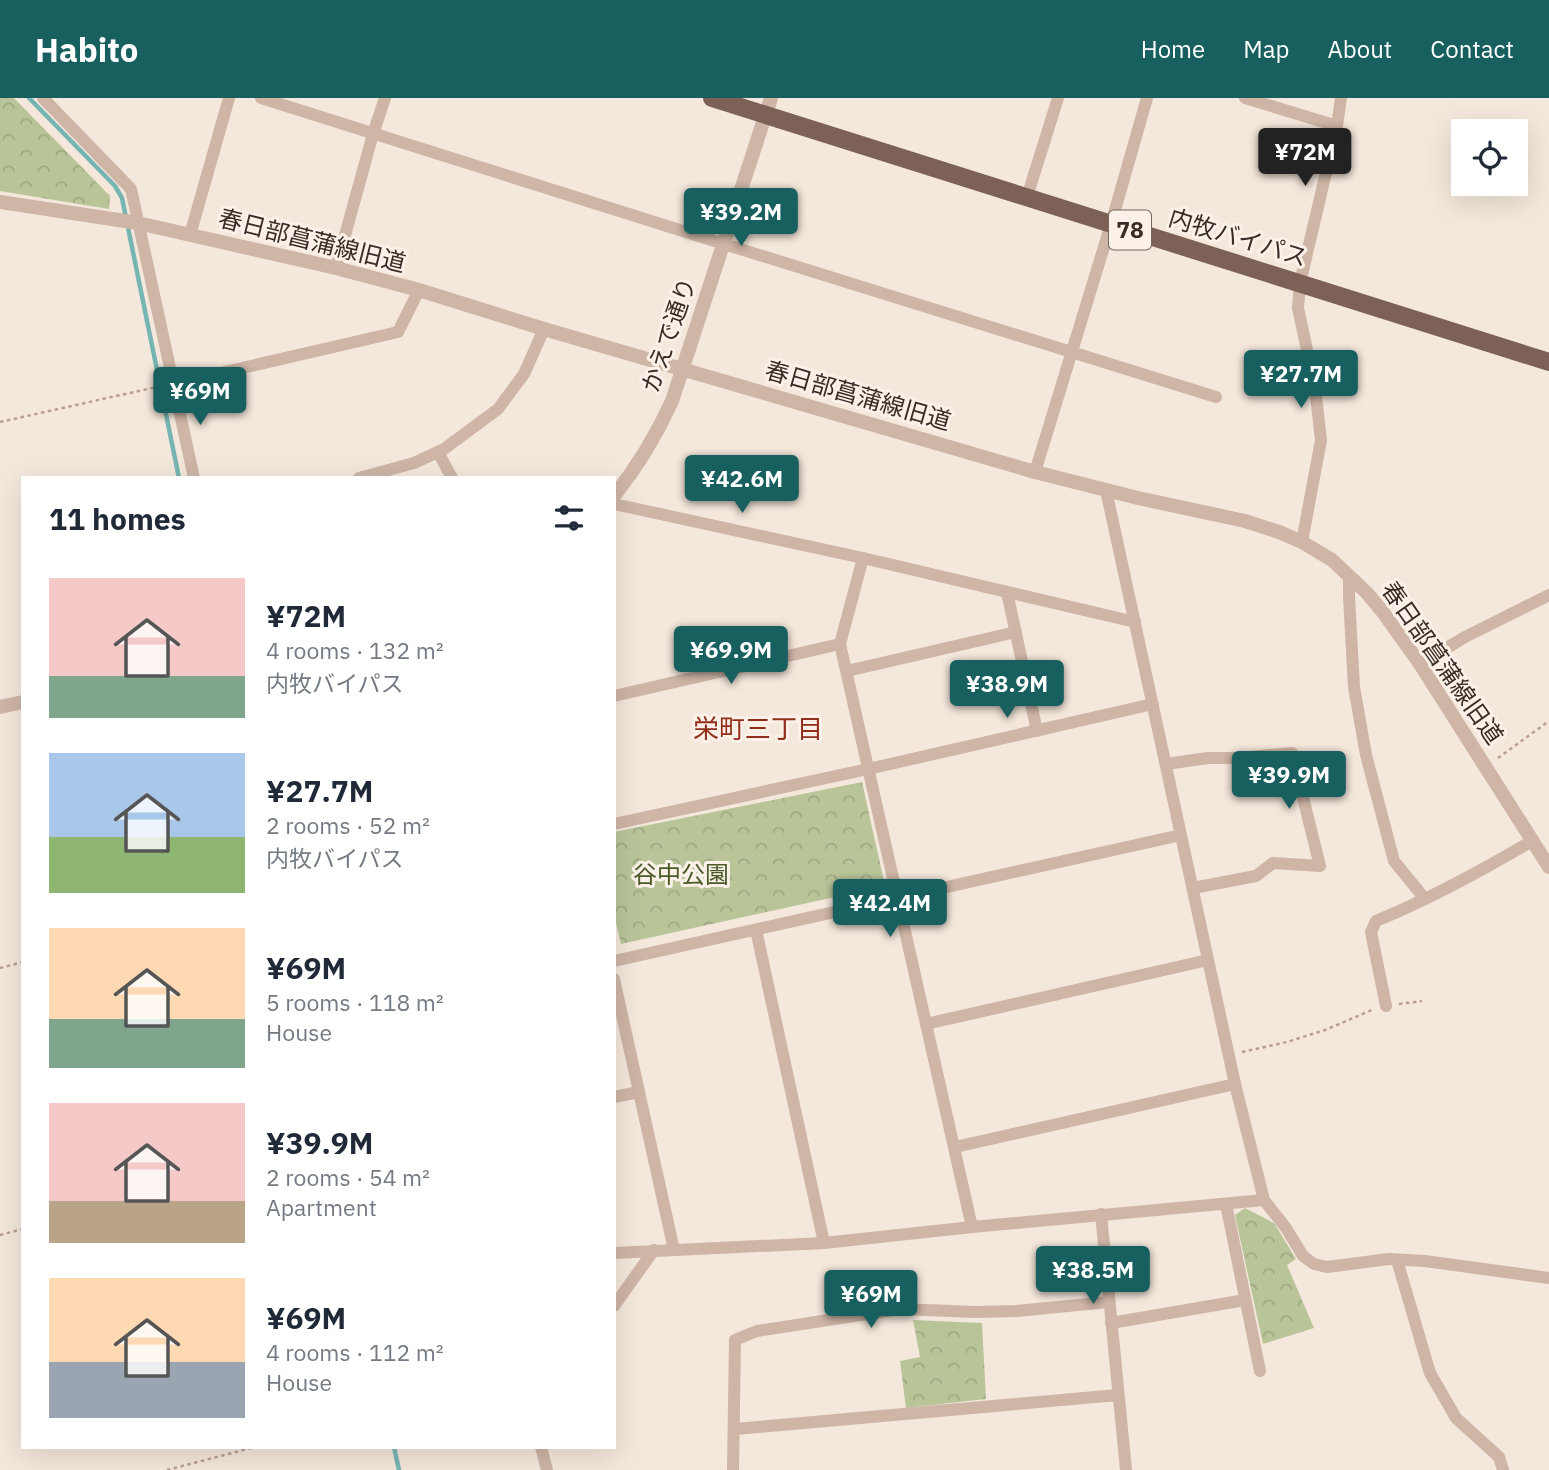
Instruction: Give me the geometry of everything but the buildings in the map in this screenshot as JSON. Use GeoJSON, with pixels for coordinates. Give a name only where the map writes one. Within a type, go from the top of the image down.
{"type":"FeatureCollection","features":[{"type":"Feature","properties":{"kind":"main road","name":"内牧バイパス"},"geometry":{"type":"LineString","coordinates":[[712,98],[769,107],[1027,197],[1549,362]]}},
{"type":"Feature","properties":{"kind":"street"},"geometry":{"type":"LineString","coordinates":[[43,98],[131,189],[194,476]]}},
{"type":"Feature","properties":{"kind":"street"},"geometry":{"type":"LineString","coordinates":[[190,235],[229,98]]}},
{"type":"Feature","properties":{"kind":"street"},"geometry":{"type":"LineString","coordinates":[[261,98],[1216,397]]}},
{"type":"Feature","properties":{"kind":"street"},"geometry":{"type":"LineString","coordinates":[[336,268],[385,98]]}},
{"type":"Feature","properties":{"kind":"street"},"geometry":{"type":"LineString","coordinates":[[1027,197],[1058,98]]}},
{"type":"Feature","properties":{"kind":"street"},"geometry":{"type":"LineString","coordinates":[[1035,472],[1147,98]]}},
{"type":"Feature","properties":{"kind":"street"},"geometry":{"type":"LineString","coordinates":[[1245,98],[1337,126]]}},
{"type":"Feature","properties":{"kind":"street"},"geometry":{"type":"LineString","coordinates":[[1302,542],[1321,440],[1315,387],[1298,307],[1300,283],[1337,126],[1341,98]]}},
{"type":"Feature","properties":{"kind":"street","name":"かえで通り"},"geometry":{"type":"LineString","coordinates":[[616,493],[642,460],[672,401],[769,107]]}},
{"type":"Feature","properties":{"kind":"street","name":"春日部菖蒲線旧道"},"geometry":{"type":"LineString","coordinates":[[0,202],[138,223],[336,268],[419,290],[1035,472],[1279,532],[1332,560],[1382,611],[1420,664],[1549,867]]}},
{"type":"Feature","properties":{"kind":"street"},"geometry":{"type":"LineString","coordinates":[[173,384],[398,332],[419,290]]}},
{"type":"Feature","properties":{"kind":"street"},"geometry":{"type":"LineString","coordinates":[[366,476],[414,463],[438,452],[498,409],[524,374],[544,329]]}},
{"type":"Feature","properties":{"kind":"street"},"geometry":{"type":"LineString","coordinates":[[438,452],[451,476]]}},
{"type":"Feature","properties":{"kind":"street"},"geometry":{"type":"LineString","coordinates":[[1106,490],[1229,1055],[1264,1200],[1303,1256],[1314,1264],[1327,1267],[1397,1260],[1425,1261],[1549,1278]]}},
{"type":"Feature","properties":{"kind":"street"},"geometry":{"type":"LineString","coordinates":[[616,504],[863,558],[1135,622]]}},
{"type":"Feature","properties":{"kind":"street"},"geometry":{"type":"LineString","coordinates":[[863,558],[841,644],[972,1227]]}},
{"type":"Feature","properties":{"kind":"street"},"geometry":{"type":"LineString","coordinates":[[1349,576],[1354,687],[1366,755],[1394,861],[1425,900]]}},
{"type":"Feature","properties":{"kind":"street"},"geometry":{"type":"LineString","coordinates":[[1007,592],[1037,731]]}},
{"type":"Feature","properties":{"kind":"street"},"geometry":{"type":"LineString","coordinates":[[1420,664],[1549,595]]}},
{"type":"Feature","properties":{"kind":"street"},"geometry":{"type":"LineString","coordinates":[[846,671],[1016,632]]}},
{"type":"Feature","properties":{"kind":"street"},"geometry":{"type":"LineString","coordinates":[[616,696],[841,644]]}},
{"type":"Feature","properties":{"kind":"street"},"geometry":{"type":"LineString","coordinates":[[0,707],[21,702]]}},
{"type":"Feature","properties":{"kind":"street"},"geometry":{"type":"LineString","coordinates":[[616,824],[1153,704]]}},
{"type":"Feature","properties":{"kind":"street"},"geometry":{"type":"LineString","coordinates":[[1166,764],[1208,758],[1292,753],[1320,866],[1273,863],[1256,876],[1193,888]]}},
{"type":"Feature","properties":{"kind":"street"},"geometry":{"type":"LineString","coordinates":[[616,961],[1181,835]]}},
{"type":"Feature","properties":{"kind":"street"},"geometry":{"type":"LineString","coordinates":[[1386,1006],[1371,932],[1376,921],[1469,878],[1532,841]]}},
{"type":"Feature","properties":{"kind":"street"},"geometry":{"type":"LineString","coordinates":[[756,930],[824,1243]]}},
{"type":"Feature","properties":{"kind":"street"},"geometry":{"type":"LineString","coordinates":[[926,1024],[1208,960]]}},
{"type":"Feature","properties":{"kind":"street"},"geometry":{"type":"LineString","coordinates":[[616,988],[674,1250]]}},
{"type":"Feature","properties":{"kind":"street"},"geometry":{"type":"LineString","coordinates":[[955,1147],[1236,1084]]}},
{"type":"Feature","properties":{"kind":"street"},"geometry":{"type":"LineString","coordinates":[[616,1097],[639,1092]]}},
{"type":"Feature","properties":{"kind":"street"},"geometry":{"type":"LineString","coordinates":[[616,1253],[824,1243],[1264,1200]]}},
{"type":"Feature","properties":{"kind":"street"},"geometry":{"type":"LineString","coordinates":[[1226,1204],[1259,1371]]}},
{"type":"Feature","properties":{"kind":"street"},"geometry":{"type":"LineString","coordinates":[[1101,1214],[1126,1470]]}},
{"type":"Feature","properties":{"kind":"street"},"geometry":{"type":"LineString","coordinates":[[616,1303],[654,1250]]}},
{"type":"Feature","properties":{"kind":"street"},"geometry":{"type":"LineString","coordinates":[[1397,1260],[1430,1373],[1456,1418],[1499,1457],[1503,1470]]}},
{"type":"Feature","properties":{"kind":"street"},"geometry":{"type":"LineString","coordinates":[[1111,1323],[1245,1300]]}},
{"type":"Feature","properties":{"kind":"street"},"geometry":{"type":"LineString","coordinates":[[733,1470],[735,1340],[757,1331],[900,1309],[1016,1311],[1109,1301]]}},
{"type":"Feature","properties":{"kind":"street"},"geometry":{"type":"LineString","coordinates":[[734,1429],[1118,1395]]}},
{"type":"Feature","properties":{"kind":"street"},"geometry":{"type":"LineString","coordinates":[[542,1449],[547,1470]]}},
{"type":"Feature","properties":{"kind":"path"},"geometry":{"type":"LineString","coordinates":[[0,422],[173,384]]}},
{"type":"Feature","properties":{"kind":"path"},"geometry":{"type":"LineString","coordinates":[[1486,766],[1549,721]]}},
{"type":"Feature","properties":{"kind":"path"},"geometry":{"type":"LineString","coordinates":[[0,968],[21,963]]}},
{"type":"Feature","properties":{"kind":"path"},"geometry":{"type":"LineString","coordinates":[[1229,1055],[1287,1042],[1386,1006],[1422,1001]]}},
{"type":"Feature","properties":{"kind":"path"},"geometry":{"type":"LineString","coordinates":[[0,1235],[21,1230]]}},
{"type":"Feature","properties":{"kind":"path"},"geometry":{"type":"LineString","coordinates":[[167,1470],[247,1449]]}},
{"type":"Feature","properties":{"kind":"green space"},"geometry":{"type":"Polygon","coordinates":[[[0,98],[14,98],[110,196],[109,209],[0,191],[0,98]]]}},
{"type":"Feature","properties":{"kind":"green space","name":"谷中公園"},"geometry":{"type":"Polygon","coordinates":[[[862,782],[885,886],[621,944],[616,923],[616,832],[862,782]]]}},
{"type":"Feature","properties":{"kind":"green space"},"geometry":{"type":"Polygon","coordinates":[[[1245,1208],[1274,1223],[1296,1259],[1287,1265],[1314,1328],[1263,1344],[1235,1215],[1245,1208]]]}},
{"type":"Feature","properties":{"kind":"green space"},"geometry":{"type":"Polygon","coordinates":[[[913,1320],[982,1323],[986,1399],[906,1408],[900,1361],[920,1357],[913,1320]]]}},
{"type":"Feature","properties":{"kind":"waterway"},"geometry":{"type":"LineString","coordinates":[[29,98],[115,186],[122,198],[179,476]]}},
{"type":"Feature","properties":{"kind":"waterway"},"geometry":{"type":"LineString","coordinates":[[394,1449],[399,1470]]}},
{"type":"Feature","properties":{"kind":"district","name":"栄町三丁目"},"geometry":{"type":"Point","coordinates":[758,729]}}]}
